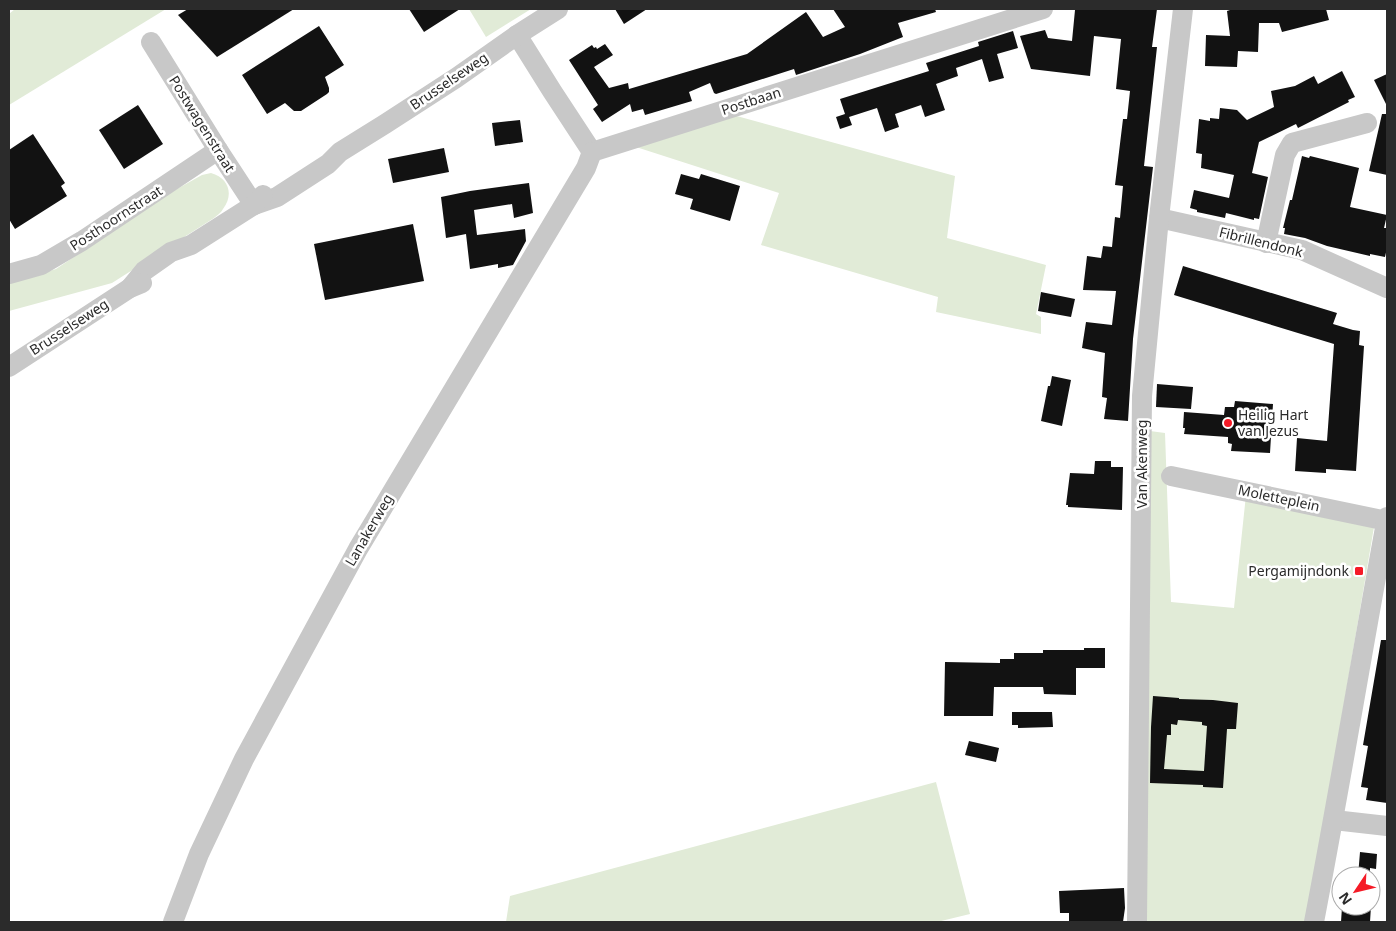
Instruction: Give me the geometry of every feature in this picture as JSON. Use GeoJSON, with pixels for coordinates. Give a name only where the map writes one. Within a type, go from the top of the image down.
{"type":"FeatureCollection","features":[{"type":"Feature","properties":{"kind":"street","name":"Brusselseweg"},"geometry":{"type":"LineString","coordinates":[[9,366],[130,288],[144,271],[171,252],[191,245],[254,205],[277,197],[328,164],[340,152],[456,78],[558,9]]}},
{"type":"Feature","properties":{"kind":"street","name":"Postbaan"},"geometry":{"type":"LineString","coordinates":[[592,152],[1043,9]]}},
{"type":"Feature","properties":{"kind":"street","name":"Van Akenweg"},"geometry":{"type":"LineString","coordinates":[[1137,922],[1142,396],[1159,218],[1183,9]]}},
{"type":"Feature","properties":{"kind":"street"},"geometry":{"type":"LineString","coordinates":[[517,35],[592,152]]}},
{"type":"Feature","properties":{"kind":"street","name":"Postwagenstraat"},"geometry":{"type":"LineString","coordinates":[[151,42],[254,205]]}},
{"type":"Feature","properties":{"kind":"street"},"geometry":{"type":"LineString","coordinates":[[1266,243],[1285,156],[1292,143],[1367,123]]}},
{"type":"Feature","properties":{"kind":"street","name":"Posthoornstraat"},"geometry":{"type":"LineString","coordinates":[[9,274],[41,265],[82,241],[218,150]]}},
{"type":"Feature","properties":{"kind":"street","name":"Lanakerweg"},"geometry":{"type":"LineString","coordinates":[[173,922],[199,854],[244,759],[358,549],[577,184],[592,152]]}},
{"type":"Feature","properties":{"kind":"street","name":"Fibrillendonk"},"geometry":{"type":"LineString","coordinates":[[1159,218],[1302,250],[1387,288]]}},
{"type":"Feature","properties":{"kind":"street","name":"Moletteplein"},"geometry":{"type":"LineString","coordinates":[[1171,476],[1387,519]]}},
{"type":"Feature","properties":{"kind":"street"},"geometry":{"type":"LineString","coordinates":[[1314,922],[1387,519]]}},
{"type":"Feature","properties":{"kind":"street"},"geometry":{"type":"LineString","coordinates":[[1334,820],[1387,826]]}},
{"type":"Feature","properties":{"kind":"green space"},"geometry":{"type":"Polygon","coordinates":[[[15,9],[166,9],[9,105],[9,14],[15,9]]]}},
{"type":"Feature","properties":{"kind":"green space"},"geometry":{"type":"Polygon","coordinates":[[[469,9],[531,9],[486,37],[469,9]]]}},
{"type":"Feature","properties":{"kind":"green space"},"geometry":{"type":"Polygon","coordinates":[[[733,115],[955,176],[947,238],[1046,265],[1036,314],[1041,317],[1041,334],[936,312],[938,297],[761,245],[779,193],[636,147],[733,115]]]}},
{"type":"Feature","properties":{"kind":"green space"},"geometry":{"type":"Polygon","coordinates":[[[211,173],[217,175],[226,183],[229,193],[226,204],[214,218],[112,283],[9,311],[9,283],[56,269],[168,194],[202,175],[211,173]]]}},
{"type":"Feature","properties":{"kind":"green space"},"geometry":{"type":"Polygon","coordinates":[[[1150,431],[1165,433],[1171,602],[1234,608],[1246,495],[1374,527],[1307,922],[1143,922],[1150,431]]]}},
{"type":"Feature","properties":{"kind":"green space"},"geometry":{"type":"Polygon","coordinates":[[[936,782],[970,914],[937,922],[506,922],[510,896],[936,782]]]}},
{"type":"Feature","properties":{"kind":"building"},"geometry":{"type":"Polygon","coordinates":[[[188,9],[294,9],[217,57],[178,15],[188,9]]]}},
{"type":"Feature","properties":{"kind":"building"},"geometry":{"type":"Polygon","coordinates":[[[409,9],[460,9],[424,32],[409,9]]]}},
{"type":"Feature","properties":{"kind":"building"},"geometry":{"type":"Polygon","coordinates":[[[615,9],[647,9],[624,24],[615,9]]]}},
{"type":"Feature","properties":{"kind":"building"},"geometry":{"type":"Polygon","coordinates":[[[833,9],[935,9],[936,12],[898,23],[903,37],[860,54],[796,75],[794,69],[716,94],[710,83],[689,92],[692,101],[645,115],[643,109],[632,112],[630,104],[602,122],[593,109],[598,105],[569,60],[592,45],[597,49],[605,44],[613,55],[594,67],[609,88],[628,83],[629,89],[747,54],[806,12],[823,37],[845,27],[833,9]]]}},
{"type":"Feature","properties":{"kind":"building"},"geometry":{"type":"Polygon","coordinates":[[[1157,9],[1152,47],[1157,47],[1144,166],[1153,167],[1133,339],[1128,421],[1104,419],[1107,398],[1102,397],[1105,353],[1082,348],[1086,322],[1112,325],[1116,291],[1083,290],[1087,256],[1101,258],[1103,246],[1112,247],[1115,217],[1120,218],[1123,186],[1115,185],[1123,119],[1127,119],[1130,91],[1116,89],[1121,39],[1094,36],[1090,76],[1031,69],[1020,36],[1045,30],[1048,38],[1072,41],[1075,10],[1157,9]]]}},
{"type":"Feature","properties":{"kind":"building"},"geometry":{"type":"Polygon","coordinates":[[[1233,9],[1326,9],[1329,20],[1282,32],[1279,23],[1259,23],[1258,52],[1238,51],[1237,67],[1205,66],[1206,35],[1230,36],[1227,11],[1233,9]]]}},
{"type":"Feature","properties":{"kind":"building"},"geometry":{"type":"Polygon","coordinates":[[[319,26],[344,65],[325,77],[329,92],[301,111],[294,111],[285,103],[267,114],[242,75],[319,26]]]}},
{"type":"Feature","properties":{"kind":"building"},"geometry":{"type":"Polygon","coordinates":[[[1013,31],[1018,48],[997,54],[1004,78],[989,82],[982,59],[956,68],[958,76],[936,84],[945,110],[925,117],[921,105],[895,114],[899,127],[885,132],[877,108],[849,117],[852,125],[840,129],[836,117],[845,114],[840,99],[929,71],[926,63],[979,46],[978,42],[1013,31]]]}},
{"type":"Feature","properties":{"kind":"building"},"geometry":{"type":"Polygon","coordinates":[[[1342,71],[1355,97],[1348,100],[1349,102],[1298,128],[1296,124],[1259,142],[1252,173],[1268,177],[1259,219],[1254,218],[1254,220],[1226,213],[1225,218],[1197,212],[1197,210],[1190,208],[1194,190],[1229,198],[1234,175],[1201,168],[1202,154],[1196,153],[1199,119],[1210,121],[1210,118],[1219,119],[1220,108],[1237,110],[1247,120],[1274,107],[1271,91],[1295,86],[1314,76],[1318,84],[1342,71]]]}},
{"type":"Feature","properties":{"kind":"building"},"geometry":{"type":"Polygon","coordinates":[[[1387,74],[1387,106],[1374,80],[1387,74]]]}},
{"type":"Feature","properties":{"kind":"building"},"geometry":{"type":"Polygon","coordinates":[[[138,105],[163,144],[124,169],[99,130],[138,105]]]}},
{"type":"Feature","properties":{"kind":"building"},"geometry":{"type":"Polygon","coordinates":[[[1382,114],[1387,114],[1387,175],[1369,171],[1382,114]]]}},
{"type":"Feature","properties":{"kind":"building"},"geometry":{"type":"Polygon","coordinates":[[[520,120],[523,142],[495,146],[492,123],[520,120]]]}},
{"type":"Feature","properties":{"kind":"building"},"geometry":{"type":"Polygon","coordinates":[[[33,134],[65,183],[61,186],[67,196],[15,229],[9,219],[9,150],[33,134]]]}},
{"type":"Feature","properties":{"kind":"building"},"geometry":{"type":"Polygon","coordinates":[[[444,148],[449,172],[393,183],[388,159],[444,148]]]}},
{"type":"Feature","properties":{"kind":"building"},"geometry":{"type":"Polygon","coordinates":[[[1302,156],[1309,158],[1310,156],[1359,168],[1350,207],[1387,215],[1384,228],[1387,228],[1385,257],[1370,254],[1370,256],[1284,234],[1285,228],[1283,228],[1290,200],[1292,200],[1302,156]]]}},
{"type":"Feature","properties":{"kind":"building"},"geometry":{"type":"Polygon","coordinates":[[[681,174],[699,179],[701,174],[740,186],[730,221],[690,209],[693,199],[675,194],[681,174]]]}},
{"type":"Feature","properties":{"kind":"building"},"geometry":{"type":"Polygon","coordinates":[[[529,183],[533,213],[514,218],[512,204],[474,210],[477,235],[525,229],[526,241],[513,265],[498,268],[498,264],[470,269],[466,234],[446,238],[441,197],[529,183]]]}},
{"type":"Feature","properties":{"kind":"building"},"geometry":{"type":"Polygon","coordinates":[[[413,224],[424,281],[325,300],[314,244],[413,224]]]}},
{"type":"Feature","properties":{"kind":"building"},"geometry":{"type":"Polygon","coordinates":[[[1183,266],[1337,313],[1333,324],[1360,331],[1359,345],[1364,346],[1356,471],[1326,469],[1326,473],[1295,471],[1297,438],[1327,441],[1334,344],[1174,295],[1183,266]]]}},
{"type":"Feature","properties":{"kind":"building"},"geometry":{"type":"Polygon","coordinates":[[[1041,292],[1075,299],[1071,317],[1038,311],[1041,292]]]}},
{"type":"Feature","properties":{"kind":"building"},"geometry":{"type":"Polygon","coordinates":[[[1052,376],[1071,380],[1062,426],[1041,421],[1048,386],[1050,386],[1052,376]]]}},
{"type":"Feature","properties":{"kind":"building"},"geometry":{"type":"Polygon","coordinates":[[[1157,384],[1193,387],[1191,409],[1156,407],[1157,384]]]}},
{"type":"Feature","properties":{"kind":"building","name":"Heilig Hart van Jezus"},"geometry":{"type":"Polygon","coordinates":[[[1235,401],[1273,404],[1270,453],[1231,451],[1232,444],[1228,443],[1228,437],[1184,434],[1184,412],[1224,415],[1225,407],[1234,407],[1235,401]]]}},
{"type":"Feature","properties":{"kind":"building"},"geometry":{"type":"Polygon","coordinates":[[[1095,461],[1111,461],[1111,467],[1123,467],[1122,510],[1068,507],[1066,505],[1070,473],[1094,474],[1095,461]]]}},
{"type":"Feature","properties":{"kind":"building"},"geometry":{"type":"Polygon","coordinates":[[[1381,640],[1387,640],[1387,803],[1366,800],[1368,788],[1361,787],[1368,746],[1363,745],[1381,640]]]}},
{"type":"Feature","properties":{"kind":"building"},"geometry":{"type":"Polygon","coordinates":[[[1084,648],[1105,648],[1105,668],[1076,668],[1076,695],[1044,694],[1043,687],[994,687],[993,716],[944,716],[945,662],[1000,663],[1000,659],[1014,659],[1014,653],[1043,653],[1043,650],[1084,650],[1084,648]]]}},
{"type":"Feature","properties":{"kind":"building"},"geometry":{"type":"Polygon","coordinates":[[[1153,696],[1238,703],[1236,729],[1227,729],[1223,788],[1203,787],[1203,785],[1150,783],[1153,696]],[[1178,720],[1177,725],[1171,724],[1171,735],[1167,735],[1164,769],[1204,771],[1207,726],[1202,725],[1202,722],[1178,720]]]}},
{"type":"Feature","properties":{"kind":"building"},"geometry":{"type":"Polygon","coordinates":[[[1012,712],[1052,712],[1053,727],[1018,728],[1018,725],[1012,725],[1012,712]]]}},
{"type":"Feature","properties":{"kind":"building"},"geometry":{"type":"Polygon","coordinates":[[[969,741],[999,748],[996,762],[965,755],[969,741]]]}},
{"type":"Feature","properties":{"kind":"building"},"geometry":{"type":"Polygon","coordinates":[[[1360,852],[1377,854],[1376,866],[1359,866],[1360,852]]]}},
{"type":"Feature","properties":{"kind":"building"},"geometry":{"type":"Polygon","coordinates":[[[1124,888],[1125,908],[1123,922],[1069,922],[1069,913],[1060,913],[1059,891],[1124,888]]]}},
{"type":"Feature","properties":{"kind":"building"},"geometry":{"type":"Polygon","coordinates":[[[1341,916],[1370,916],[1370,922],[1341,922],[1341,916]]]}},
{"type":"Feature","properties":{"kind":"place","name":"Heilig Hart van Jezus"},"geometry":{"type":"Point","coordinates":[1228,423]}},
{"type":"Feature","properties":{"kind":"place","name":"Pergamijndonk"},"geometry":{"type":"Point","coordinates":[1359,571]}}]}
